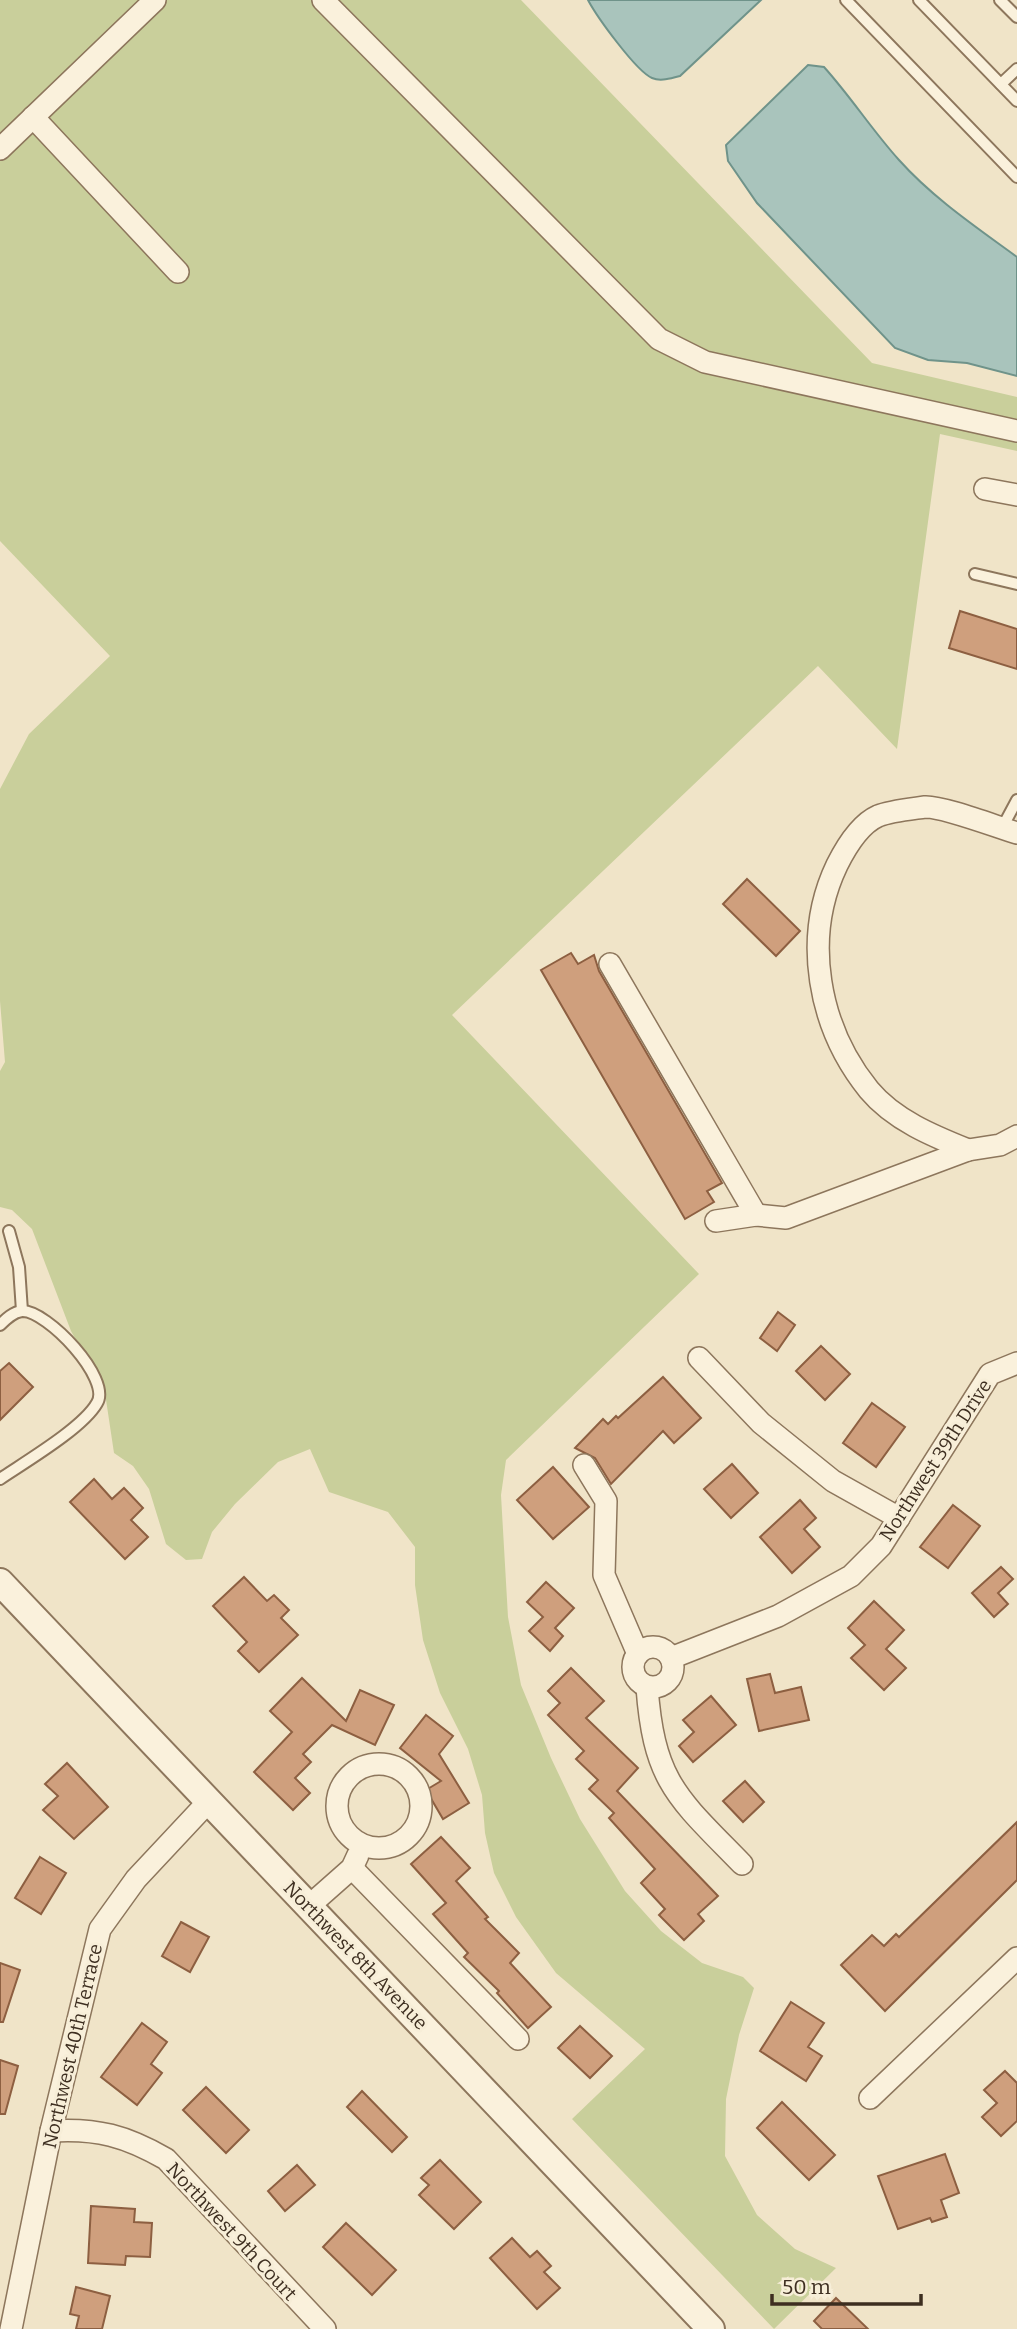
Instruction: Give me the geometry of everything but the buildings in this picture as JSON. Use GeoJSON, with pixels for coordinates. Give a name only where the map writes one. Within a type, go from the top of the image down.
{"type":"FeatureCollection","features":[{"type":"Feature","properties":{"kind":"street"},"geometry":{"type":"LineString","coordinates":[[0,149],[155,0]]}},
{"type":"Feature","properties":{"kind":"street"},"geometry":{"type":"LineString","coordinates":[[323,0],[659,339],[705,362],[1017,430]]}},
{"type":"Feature","properties":{"kind":"street"},"geometry":{"type":"LineString","coordinates":[[33,117],[178,272]]}},
{"type":"Feature","properties":{"kind":"street"},"geometry":{"type":"LineString","coordinates":[[985,489],[1017,495]]}},
{"type":"Feature","properties":{"kind":"street"},"geometry":{"type":"LineString","coordinates":[[968,1150],[929,1135],[895,1114],[869,1090],[841,1044],[829,1014],[820,973],[818,920],[827,886],[842,853],[877,817],[928,807],[1009,831]]}},
{"type":"Feature","properties":{"kind":"street"},"geometry":{"type":"LineString","coordinates":[[610,964],[756,1214]]}},
{"type":"Feature","properties":{"kind":"street"},"geometry":{"type":"LineString","coordinates":[[716,1221],[756,1214],[786,1218],[968,1150],[1000,1145],[1017,1136]]}},
{"type":"Feature","properties":{"kind":"street"},"geometry":{"type":"LineString","coordinates":[[699,1358],[761,1423],[833,1481],[898,1518]]}},
{"type":"Feature","properties":{"kind":"street","name":"Northwest 39th Drive"},"geometry":{"type":"LineString","coordinates":[[671,1658],[778,1616],[851,1576],[881,1546],[990,1374],[1017,1363]]}},
{"type":"Feature","properties":{"kind":"street"},"geometry":{"type":"LineString","coordinates":[[584,1465],[606,1501],[604,1575],[638,1654]]}},
{"type":"Feature","properties":{"kind":"street","name":"Northwest 8th Avenue"},"geometry":{"type":"LineString","coordinates":[[0,1582],[711,2329]]}},
{"type":"Feature","properties":{"kind":"street"},"geometry":{"type":"LineString","coordinates":[[652,1647],[659,1648],[671,1658],[673,1674],[669,1681],[655,1688],[647,1686],[635,1676],[634,1661],[638,1654],[652,1647]]}},
{"type":"Feature","properties":{"kind":"street"},"geometry":{"type":"LineString","coordinates":[[647,1686],[650,1733],[662,1771],[683,1804],[742,1864]]}},
{"type":"Feature","properties":{"kind":"street"},"geometry":{"type":"LineString","coordinates":[[385,1764],[396,1767],[413,1781],[418,1791],[421,1800],[418,1821],[399,1843],[379,1848],[359,1843],[349,1836],[338,1816],[336,1804],[344,1782],[362,1767],[385,1764]]}},
{"type":"Feature","properties":{"kind":"street","name":"Northwest 40th Terrace"},"geometry":{"type":"LineString","coordinates":[[11,2329],[51,2131],[100,1929],[136,1879],[209,1801]]}},
{"type":"Feature","properties":{"kind":"street"},"geometry":{"type":"LineString","coordinates":[[309,1906],[352,1868],[357,1859],[359,1843]]}},
{"type":"Feature","properties":{"kind":"street"},"geometry":{"type":"LineString","coordinates":[[352,1868],[518,2039]]}},
{"type":"Feature","properties":{"kind":"street"},"geometry":{"type":"LineString","coordinates":[[870,2098],[1017,1958]]}},
{"type":"Feature","properties":{"kind":"street","name":"Northwest 9th Court"},"geometry":{"type":"LineString","coordinates":[[51,2131],[80,2129],[133,2140],[166,2159],[325,2329]]}},
{"type":"Feature","properties":{"kind":"lane"},"geometry":{"type":"LineString","coordinates":[[846,0],[1017,177]]}},
{"type":"Feature","properties":{"kind":"lane"},"geometry":{"type":"LineString","coordinates":[[919,0],[1017,101]]}},
{"type":"Feature","properties":{"kind":"lane"},"geometry":{"type":"LineString","coordinates":[[1000,0],[1017,17]]}},
{"type":"Feature","properties":{"kind":"lane"},"geometry":{"type":"LineString","coordinates":[[1001,84],[1017,69]]}},
{"type":"Feature","properties":{"kind":"lane"},"geometry":{"type":"LineString","coordinates":[[975,574],[1017,584]]}},
{"type":"Feature","properties":{"kind":"lane"},"geometry":{"type":"LineString","coordinates":[[1009,831],[1017,800]]}},
{"type":"Feature","properties":{"kind":"lane"},"geometry":{"type":"LineString","coordinates":[[9,1231],[19,1267],[22,1311]]}},
{"type":"Feature","properties":{"kind":"lane"},"geometry":{"type":"LineString","coordinates":[[0,1325],[9,1316],[22,1311],[40,1315],[86,1358],[100,1393],[98,1403],[75,1426],[0,1479]]}},
{"type":"Feature","properties":{"kind":"green space"},"geometry":{"type":"Polygon","coordinates":[[[0,0],[521,0],[872,363],[1017,397],[1017,451],[940,434],[897,749],[818,666],[452,1015],[699,1274],[506,1460],[501,1495],[508,1617],[521,1685],[551,1758],[580,1819],[625,1891],[661,1931],[702,1963],[743,1977],[754,1988],[739,2035],[726,2099],[725,2156],[757,2215],[795,2249],[836,2268],[774,2329],[572,2119],[645,2049],[556,1973],[516,1917],[494,1873],[485,1833],[482,1795],[468,1749],[440,1693],[423,1640],[415,1585],[415,1547],[388,1512],[329,1492],[310,1449],[278,1462],[235,1504],[212,1532],[202,1559],[186,1560],[166,1544],[149,1489],[133,1466],[114,1453],[105,1393],[71,1331],[32,1229],[12,1210],[0,1207],[0,1071],[5,1062],[0,1001],[0,789],[29,734],[110,656],[0,541],[0,0]]]}},
{"type":"Feature","properties":{"kind":"water"},"geometry":{"type":"Polygon","coordinates":[[[588,0],[761,0],[680,76],[659,80],[645,73],[627,55],[588,0]]]}},
{"type":"Feature","properties":{"kind":"water"},"geometry":{"type":"Polygon","coordinates":[[[808,65],[824,67],[889,149],[926,187],[955,212],[1017,257],[1017,376],[967,363],[928,360],[895,348],[757,203],[728,161],[726,145],[808,65]]]}}]}
